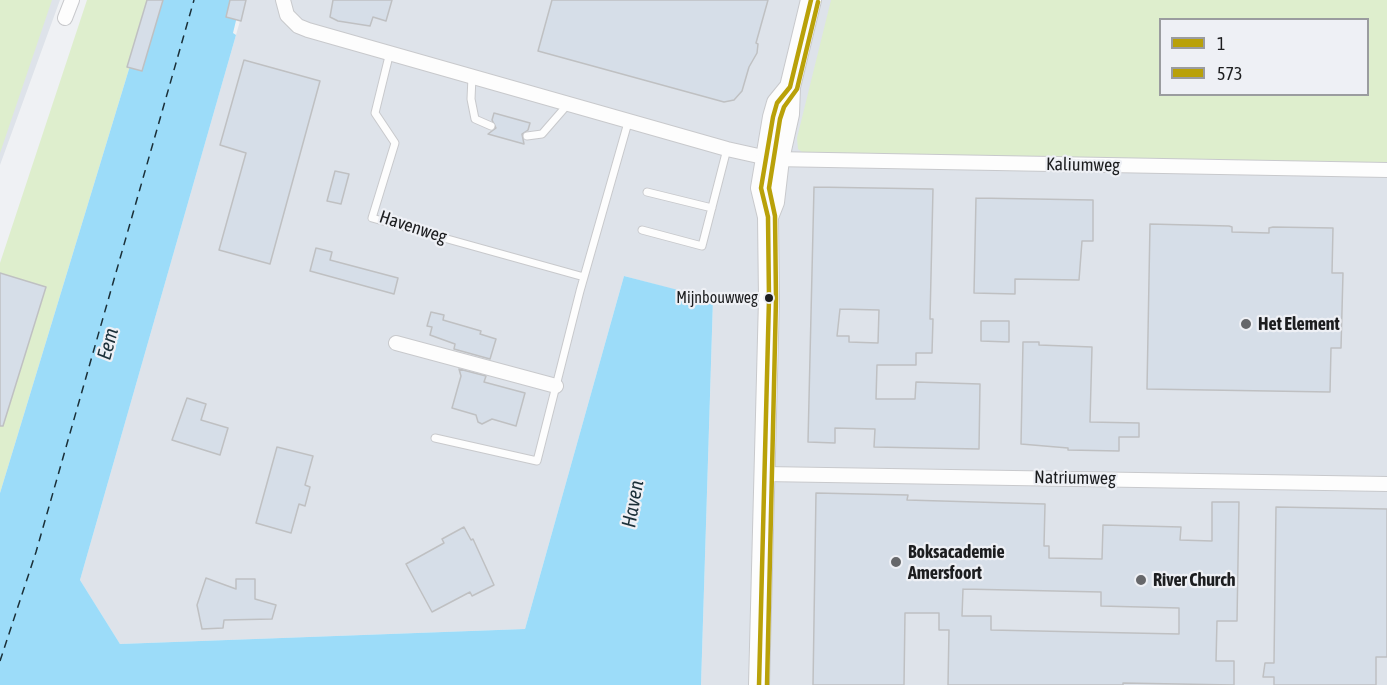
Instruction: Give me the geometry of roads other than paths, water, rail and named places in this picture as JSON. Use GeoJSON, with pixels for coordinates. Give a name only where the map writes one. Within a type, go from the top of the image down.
{"type":"FeatureCollection","features":[{"type":"Feature","properties":{"kind":"street"},"geometry":{"type":"LineString","coordinates":[[65,18],[72,0]]}},
{"type":"Feature","properties":{"kind":"street"},"geometry":{"type":"LineString","coordinates":[[283,0],[287,15],[298,26],[472,77],[629,119],[727,149],[772,158]]}},
{"type":"Feature","properties":{"kind":"street"},"geometry":{"type":"LineString","coordinates":[[759,685],[769,299],[768,217],[761,188],[772,158],[777,103],[790,87],[811,0]]}},
{"type":"Feature","properties":{"kind":"street","name":"Kaliumweg"},"geometry":{"type":"LineString","coordinates":[[772,158],[1387,170]]}},
{"type":"Feature","properties":{"kind":"street"},"geometry":{"type":"LineString","coordinates":[[396,343],[556,386]]}},
{"type":"Feature","properties":{"kind":"street","name":"Natriumweg"},"geometry":{"type":"LineString","coordinates":[[764,474],[1387,484]]}},
{"type":"Feature","properties":{"kind":"lane","name":"Havenweg"},"geometry":{"type":"LineString","coordinates":[[390,52],[375,113],[395,143],[372,218],[584,277]]}},
{"type":"Feature","properties":{"kind":"lane"},"geometry":{"type":"LineString","coordinates":[[472,77],[471,99],[475,119],[490,126]]}},
{"type":"Feature","properties":{"kind":"lane"},"geometry":{"type":"LineString","coordinates":[[527,136],[542,134],[569,103]]}},
{"type":"Feature","properties":{"kind":"lane"},"geometry":{"type":"LineString","coordinates":[[435,438],[537,461],[584,277],[629,119]]}},
{"type":"Feature","properties":{"kind":"lane"},"geometry":{"type":"LineString","coordinates":[[642,230],[702,246],[727,149]]}},
{"type":"Feature","properties":{"kind":"lane"},"geometry":{"type":"LineString","coordinates":[[647,192],[712,208]]}},
{"type":"Feature","properties":{"kind":"water"},"geometry":{"type":"Polygon","coordinates":[[[150,0],[241,0],[233,33],[236,35],[80,580],[120,644],[525,629],[624,276],[713,299],[701,685],[0,685],[0,493],[150,0]]]}},
{"type":"Feature","properties":{"kind":"place","name":"Mijnbouwweg"},"geometry":{"type":"Point","coordinates":[769,298]}},
{"type":"Feature","properties":{"kind":"place","name":"Het Element"},"geometry":{"type":"Point","coordinates":[1246,324]}},
{"type":"Feature","properties":{"kind":"place","name":"Boksacademie Amersfoort"},"geometry":{"type":"Point","coordinates":[896,562]}},
{"type":"Feature","properties":{"kind":"place","name":"River Church"},"geometry":{"type":"Point","coordinates":[1141,580]}},
{"type":"Feature","properties":{"kind":"water label","name":"Eem"},"geometry":{"type":"Point","coordinates":[108,344]}},
{"type":"Feature","properties":{"kind":"water label","name":"Haven"},"geometry":{"type":"Point","coordinates":[633,504]}}]}
